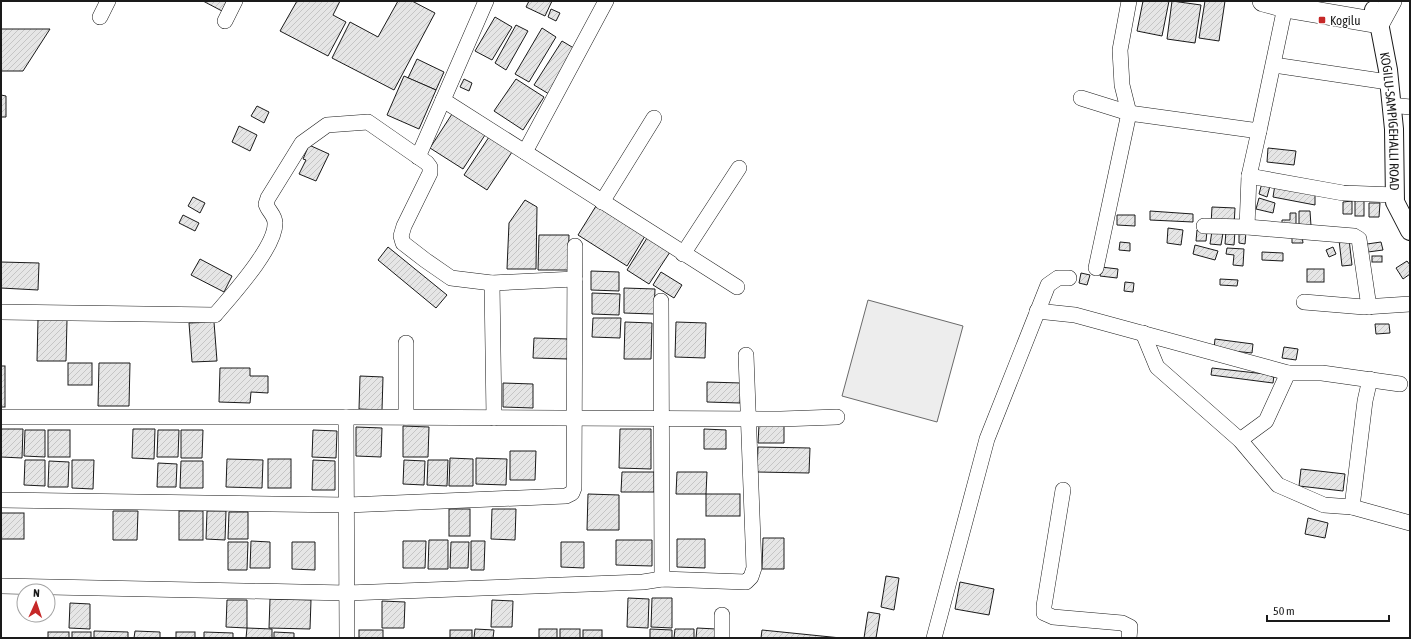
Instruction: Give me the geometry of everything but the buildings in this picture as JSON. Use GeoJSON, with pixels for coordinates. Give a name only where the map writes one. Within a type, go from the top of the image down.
{"type":"FeatureCollection","features":[{"type":"Feature","properties":{"kind":"main road"},"geometry":{"type":"LineString","coordinates":[[1262,1],[1284,7],[1382,9]]}},
{"type":"Feature","properties":{"kind":"main road"},"geometry":{"type":"LineString","coordinates":[[1327,1],[1363,12],[1382,9]]}},
{"type":"Feature","properties":{"kind":"street"},"geometry":{"type":"LineString","coordinates":[[100,17],[108,1]]}},
{"type":"Feature","properties":{"kind":"street"},"geometry":{"type":"LineString","coordinates":[[225,21],[235,1]]}},
{"type":"Feature","properties":{"kind":"street"},"geometry":{"type":"LineString","coordinates":[[418,157],[486,1]]}},
{"type":"Feature","properties":{"kind":"street"},"geometry":{"type":"LineString","coordinates":[[525,152],[606,1]]}},
{"type":"Feature","properties":{"kind":"street"},"geometry":{"type":"LineString","coordinates":[[1096,268],[1129,113],[1122,85],[1120,50],[1129,1]]}},
{"type":"Feature","properties":{"kind":"street"},"geometry":{"type":"LineString","coordinates":[[1247,227],[1249,176],[1274,65],[1284,7]]}},
{"type":"Feature","properties":{"kind":"street","name":"KOGILU-SAMPIGEHALLI ROAD"},"geometry":{"type":"LineString","coordinates":[[1382,9],[1388,82],[1394,129],[1395,202],[1410,231]]}},
{"type":"Feature","properties":{"kind":"street"},"geometry":{"type":"LineString","coordinates":[[1274,65],[1388,82]]}},
{"type":"Feature","properties":{"kind":"street"},"geometry":{"type":"LineString","coordinates":[[1081,98],[1129,113],[1259,131]]}},
{"type":"Feature","properties":{"kind":"street"},"geometry":{"type":"LineString","coordinates":[[444,100],[683,254],[737,287]]}},
{"type":"Feature","properties":{"kind":"street"},"geometry":{"type":"LineString","coordinates":[[1391,105],[1410,107]]}},
{"type":"Feature","properties":{"kind":"street"},"geometry":{"type":"LineString","coordinates":[[602,202],[654,118]]}},
{"type":"Feature","properties":{"kind":"street"},"geometry":{"type":"LineString","coordinates":[[1,312],[215,314],[239,287],[264,253],[275,227],[273,215],[266,204],[268,198],[302,144],[328,125],[368,122],[427,163],[430,167],[430,173],[404,226],[401,236],[403,243],[451,278],[492,283],[575,279]]}},
{"type":"Feature","properties":{"kind":"street"},"geometry":{"type":"LineString","coordinates":[[683,254],[740,168]]}},
{"type":"Feature","properties":{"kind":"street"},"geometry":{"type":"LineString","coordinates":[[1249,176],[1343,193],[1395,195]]}},
{"type":"Feature","properties":{"kind":"street"},"geometry":{"type":"LineString","coordinates":[[1204,226],[1247,227],[1354,236],[1359,239],[1369,307]]}},
{"type":"Feature","properties":{"kind":"street"},"geometry":{"type":"LineString","coordinates":[[1,500],[346,505],[566,496],[572,493],[574,488],[575,246]]}},
{"type":"Feature","properties":{"kind":"street"},"geometry":{"type":"LineString","coordinates":[[934,638],[987,439],[1048,285],[1058,278],[1069,278]]}},
{"type":"Feature","properties":{"kind":"street"},"geometry":{"type":"LineString","coordinates":[[492,283],[494,418]]}},
{"type":"Feature","properties":{"kind":"street"},"geometry":{"type":"LineString","coordinates":[[661,301],[662,579]]}},
{"type":"Feature","properties":{"kind":"street"},"geometry":{"type":"LineString","coordinates":[[1304,302],[1369,307],[1410,304]]}},
{"type":"Feature","properties":{"kind":"street"},"geometry":{"type":"LineString","coordinates":[[1037,311],[1075,315],[1288,374],[1322,373],[1400,384]]}},
{"type":"Feature","properties":{"kind":"street"},"geometry":{"type":"LineString","coordinates":[[1143,333],[1157,367],[1240,440],[1278,485],[1324,505],[1352,507],[1410,523]]}},
{"type":"Feature","properties":{"kind":"street"},"geometry":{"type":"LineString","coordinates":[[406,343],[406,418]]}},
{"type":"Feature","properties":{"kind":"street"},"geometry":{"type":"LineString","coordinates":[[1,586],[347,593],[643,582],[662,579],[746,582],[751,578],[754,568],[746,355]]}},
{"type":"Feature","properties":{"kind":"street"},"geometry":{"type":"LineString","coordinates":[[1240,440],[1266,421],[1288,374]]}},
{"type":"Feature","properties":{"kind":"street"},"geometry":{"type":"LineString","coordinates":[[1352,507],[1364,401],[1370,379]]}},
{"type":"Feature","properties":{"kind":"street"},"geometry":{"type":"LineString","coordinates":[[1,417],[748,419],[837,417]]}},
{"type":"Feature","properties":{"kind":"street"},"geometry":{"type":"LineString","coordinates":[[346,417],[347,638]]}},
{"type":"Feature","properties":{"kind":"street"},"geometry":{"type":"LineString","coordinates":[[1063,490],[1044,613],[1053,616],[1122,623],[1130,627],[1130,638]]}},
{"type":"Feature","properties":{"kind":"street"},"geometry":{"type":"LineString","coordinates":[[722,615],[722,638]]}},
{"type":"Feature","properties":{"kind":"shaded area"},"geometry":{"type":"Polygon","coordinates":[[[868,300],[963,326],[937,422],[842,396],[868,300]]]}},
{"type":"Feature","properties":{"kind":"place","name":"Kogilu"},"geometry":{"type":"Point","coordinates":[1322,20]}}]}
